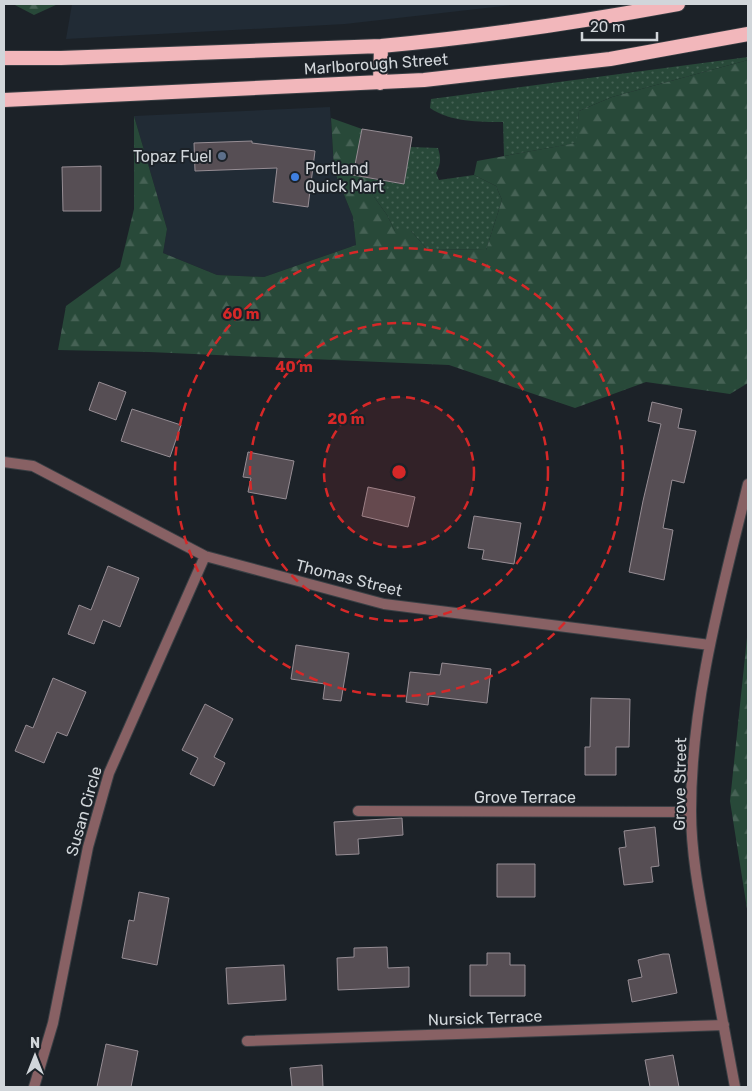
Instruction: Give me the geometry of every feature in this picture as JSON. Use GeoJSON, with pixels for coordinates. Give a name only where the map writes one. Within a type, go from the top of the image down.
{"type":"FeatureCollection","features":[{"type":"Feature","properties":{"kind":"highway","name":"Marlborough Street"},"geometry":{"type":"LineString","coordinates":[[4,58],[60,58],[380,46],[605,17],[678,4]]}},
{"type":"Feature","properties":{"kind":"highway","name":"Marlborough Street"},"geometry":{"type":"LineString","coordinates":[[4,100],[424,80],[610,59],[748,34]]}},
{"type":"Feature","properties":{"kind":"highway"},"geometry":{"type":"LineString","coordinates":[[380,46],[380,83]]}},
{"type":"Feature","properties":{"kind":"street","name":"Thomas Street"},"geometry":{"type":"LineString","coordinates":[[4,462],[33,466],[205,556],[384,604],[710,645]]}},
{"type":"Feature","properties":{"kind":"street","name":"Grove Street"},"geometry":{"type":"LineString","coordinates":[[735,1087],[697,883],[691,812],[693,754],[698,707],[710,645],[748,484]]}},
{"type":"Feature","properties":{"kind":"street","name":"Susan Circle"},"geometry":{"type":"LineString","coordinates":[[34,1087],[53,1024],[88,847],[109,773],[205,556]]}},
{"type":"Feature","properties":{"kind":"street","name":"Grove Terrace"},"geometry":{"type":"LineString","coordinates":[[358,811],[691,812]]}},
{"type":"Feature","properties":{"kind":"street","name":"Nursick Terrace"},"geometry":{"type":"LineString","coordinates":[[247,1040],[724,1025]]}},
{"type":"Feature","properties":{"kind":"shaded area"},"geometry":{"type":"Polygon","coordinates":[[[72,4],[520,4],[345,24],[66,39],[72,4]]]}},
{"type":"Feature","properties":{"kind":"shaded area"},"geometry":{"type":"Polygon","coordinates":[[[330,107],[334,170],[353,217],[356,245],[264,277],[217,275],[163,253],[167,229],[134,116],[330,107]]]}},
{"type":"Feature","properties":{"kind":"green space"},"geometry":{"type":"Polygon","coordinates":[[[13,4],[58,4],[34,15],[13,4]]]}},
{"type":"Feature","properties":{"kind":"green space"},"geometry":{"type":"Polygon","coordinates":[[[748,57],[748,60],[612,97],[579,111],[577,143],[504,156],[503,122],[456,119],[430,108],[431,99],[748,57]]]}},
{"type":"Feature","properties":{"kind":"green space"},"geometry":{"type":"Polygon","coordinates":[[[748,60],[748,383],[730,394],[646,382],[575,408],[449,365],[58,350],[66,306],[120,267],[134,209],[134,116],[167,229],[163,253],[217,275],[264,277],[356,245],[353,217],[334,170],[331,118],[362,129],[353,175],[372,179],[372,194],[387,215],[395,231],[411,231],[427,249],[486,250],[502,200],[496,186],[474,175],[477,161],[576,143],[579,111],[612,97],[748,60]]]}},
{"type":"Feature","properties":{"kind":"green space"},"geometry":{"type":"Polygon","coordinates":[[[410,147],[438,148],[440,161],[436,173],[439,180],[474,175],[496,186],[502,200],[486,250],[427,249],[411,231],[395,231],[387,215],[372,194],[372,179],[402,184],[404,182],[410,147]]]}},
{"type":"Feature","properties":{"kind":"green space"},"geometry":{"type":"Polygon","coordinates":[[[748,628],[748,915],[730,801],[748,628]]]}},
{"type":"Feature","properties":{"kind":"building"},"geometry":{"type":"Polygon","coordinates":[[[362,129],[412,137],[404,184],[353,175],[362,129]]]}},
{"type":"Feature","properties":{"kind":"building"},"geometry":{"type":"Polygon","coordinates":[[[252,141],[252,143],[315,151],[308,207],[273,202],[277,168],[195,171],[194,143],[252,141]]]}},
{"type":"Feature","properties":{"kind":"building"},"geometry":{"type":"Polygon","coordinates":[[[101,166],[101,211],[63,211],[62,167],[101,166]]]}},
{"type":"Feature","properties":{"kind":"building"},"geometry":{"type":"Polygon","coordinates":[[[99,382],[126,392],[116,420],[89,410],[99,382]]]}},
{"type":"Feature","properties":{"kind":"building"},"geometry":{"type":"Polygon","coordinates":[[[652,402],[682,409],[678,428],[696,431],[684,483],[672,480],[663,528],[673,530],[664,580],[629,572],[661,424],[648,421],[652,402]]]}},
{"type":"Feature","properties":{"kind":"building"},"geometry":{"type":"Polygon","coordinates":[[[132,409],[181,425],[170,457],[121,441],[132,409]]]}},
{"type":"Feature","properties":{"kind":"building"},"geometry":{"type":"Polygon","coordinates":[[[248,452],[294,461],[286,499],[248,492],[251,478],[243,477],[248,452]]]}},
{"type":"Feature","properties":{"kind":"building"},"geometry":{"type":"Polygon","coordinates":[[[368,487],[415,497],[408,527],[362,516],[368,487]]]}},
{"type":"Feature","properties":{"kind":"building"},"geometry":{"type":"Polygon","coordinates":[[[474,516],[521,523],[514,564],[482,559],[484,550],[468,548],[474,516]]]}},
{"type":"Feature","properties":{"kind":"building"},"geometry":{"type":"Polygon","coordinates":[[[108,566],[139,578],[120,627],[103,620],[94,644],[68,634],[79,605],[91,610],[108,566]]]}},
{"type":"Feature","properties":{"kind":"building"},"geometry":{"type":"Polygon","coordinates":[[[296,645],[349,653],[341,701],[323,699],[325,684],[291,679],[296,645]]]}},
{"type":"Feature","properties":{"kind":"building"},"geometry":{"type":"Polygon","coordinates":[[[442,663],[491,669],[487,703],[429,696],[428,705],[406,702],[410,672],[440,675],[442,663]]]}},
{"type":"Feature","properties":{"kind":"building"},"geometry":{"type":"Polygon","coordinates":[[[53,678],[86,692],[67,736],[57,732],[44,763],[15,751],[26,725],[33,728],[53,678]]]}},
{"type":"Feature","properties":{"kind":"building"},"geometry":{"type":"Polygon","coordinates":[[[591,698],[630,699],[629,747],[616,747],[616,775],[585,775],[585,747],[590,747],[591,698]]]}},
{"type":"Feature","properties":{"kind":"building"},"geometry":{"type":"Polygon","coordinates":[[[205,704],[233,719],[214,757],[225,763],[214,786],[190,774],[198,758],[182,750],[205,704]]]}},
{"type":"Feature","properties":{"kind":"building"},"geometry":{"type":"Polygon","coordinates":[[[402,818],[403,835],[358,839],[359,854],[336,855],[334,822],[402,818]]]}},
{"type":"Feature","properties":{"kind":"building"},"geometry":{"type":"Polygon","coordinates":[[[655,827],[659,866],[651,867],[653,882],[624,885],[619,848],[626,847],[624,831],[655,827]]]}},
{"type":"Feature","properties":{"kind":"building"},"geometry":{"type":"Polygon","coordinates":[[[497,864],[535,864],[535,897],[497,897],[497,864]]]}},
{"type":"Feature","properties":{"kind":"building"},"geometry":{"type":"Polygon","coordinates":[[[139,892],[169,898],[157,965],[122,958],[129,920],[134,921],[139,892]]]}},
{"type":"Feature","properties":{"kind":"building"},"geometry":{"type":"Polygon","coordinates":[[[387,947],[388,968],[409,967],[409,987],[338,990],[337,958],[354,957],[354,948],[387,947]]]}},
{"type":"Feature","properties":{"kind":"building"},"geometry":{"type":"Polygon","coordinates":[[[487,953],[510,953],[510,965],[525,965],[525,996],[470,996],[470,965],[487,965],[487,953]]]}},
{"type":"Feature","properties":{"kind":"building"},"geometry":{"type":"Polygon","coordinates":[[[669,954],[677,993],[632,1002],[628,980],[642,977],[638,960],[669,954]]]}},
{"type":"Feature","properties":{"kind":"building"},"geometry":{"type":"Polygon","coordinates":[[[284,965],[286,1000],[228,1004],[226,968],[284,965]]]}},
{"type":"Feature","properties":{"kind":"building"},"geometry":{"type":"Polygon","coordinates":[[[106,1044],[138,1051],[131,1087],[97,1087],[106,1044]]]}},
{"type":"Feature","properties":{"kind":"building"},"geometry":{"type":"Polygon","coordinates":[[[673,1055],[679,1087],[650,1087],[645,1060],[673,1055]]]}},
{"type":"Feature","properties":{"kind":"building"},"geometry":{"type":"Polygon","coordinates":[[[322,1065],[323,1087],[292,1087],[290,1068],[322,1065]]]}},
{"type":"Feature","properties":{"kind":"place","name":"Topaz Fuel"},"geometry":{"type":"Point","coordinates":[222,156]}},
{"type":"Feature","properties":{"kind":"place","name":"Portland Quick Mart"},"geometry":{"type":"Point","coordinates":[295,177]}}]}
